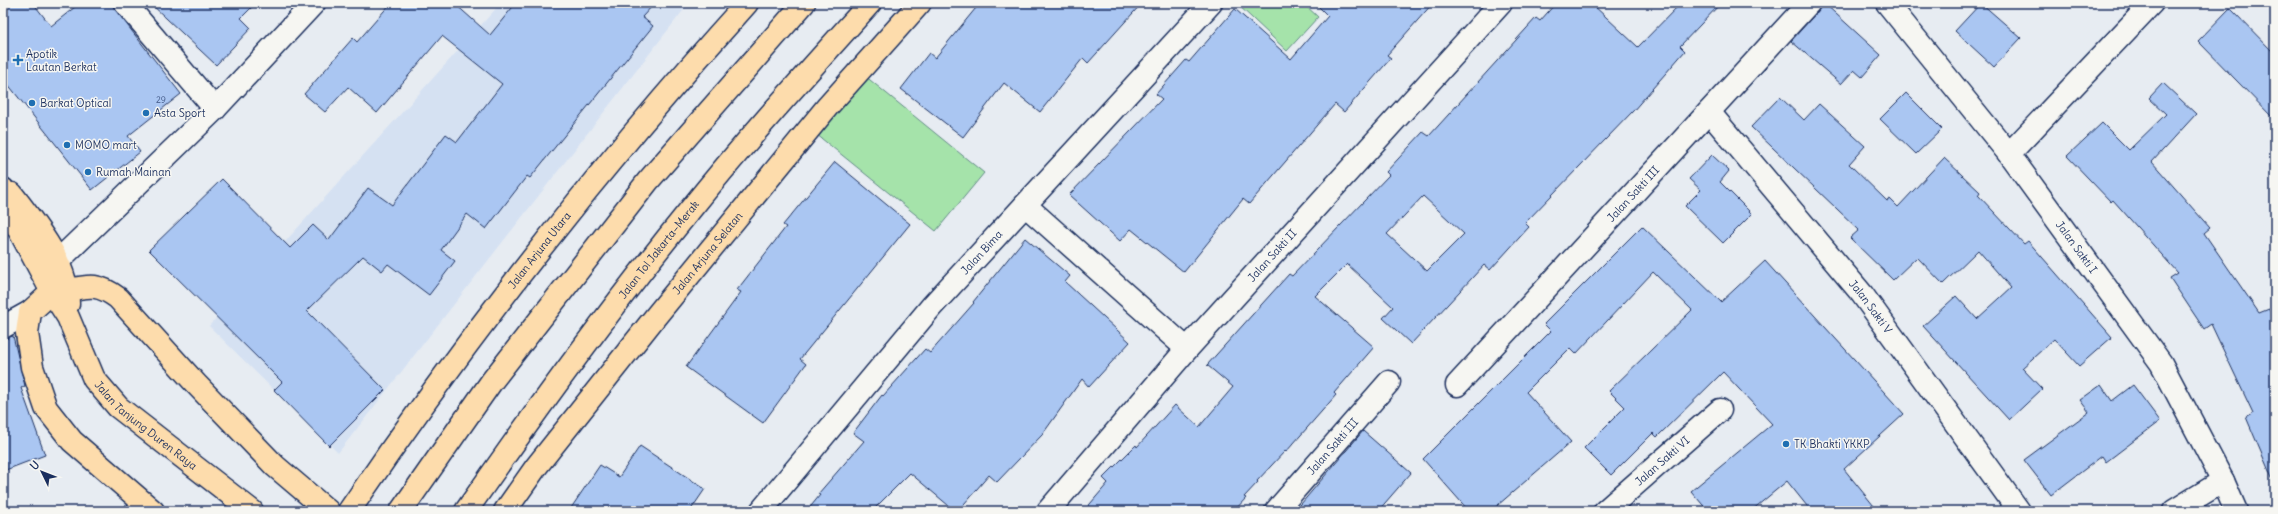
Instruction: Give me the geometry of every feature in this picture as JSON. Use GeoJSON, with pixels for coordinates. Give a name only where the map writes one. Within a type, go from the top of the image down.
{"type":"FeatureCollection","features":[{"type":"Feature","properties":{"kind":"main road","name":"Jalan Arjuna Utara"},"geometry":{"type":"LineString","coordinates":[[349,511],[410,421],[514,282],[618,153],[747,3]]}},
{"type":"Feature","properties":{"kind":"main road"},"geometry":{"type":"LineString","coordinates":[[401,511],[492,381],[648,181],[804,3]]}},
{"type":"Feature","properties":{"kind":"main road","name":"Jalan Tol Jakarta–Merak"},"geometry":{"type":"LineString","coordinates":[[466,511],[534,412],[690,210],[792,89],[870,3]]}},
{"type":"Feature","properties":{"kind":"main road","name":"Jalan Arjuna Selatan"},"geometry":{"type":"LineString","coordinates":[[505,511],[536,467],[661,310],[828,106],[920,3]]}},
{"type":"Feature","properties":{"kind":"main road","name":"Jalan Tanjung Duren Raya"},"geometry":{"type":"LineString","coordinates":[[3,182],[31,219],[58,262],[60,291],[68,317],[94,379],[118,407],[155,434],[252,511]]}},
{"type":"Feature","properties":{"kind":"main road","name":"Jalan Tanjung Duren Raya"},"geometry":{"type":"LineString","coordinates":[[3,190],[18,228],[60,291]]}},
{"type":"Feature","properties":{"kind":"main road"},"geometry":{"type":"LineString","coordinates":[[153,511],[72,442],[46,408],[32,367],[27,333],[30,312],[60,291],[94,286],[104,288],[118,298],[196,384],[275,466],[328,511]]}},
{"type":"Feature","properties":{"kind":"street"},"geometry":{"type":"LineString","coordinates":[[125,3],[215,109]]}},
{"type":"Feature","properties":{"kind":"street"},"geometry":{"type":"LineString","coordinates":[[58,262],[215,109],[314,3]]}},
{"type":"Feature","properties":{"kind":"street","name":"Jalan Bima"},"geometry":{"type":"LineString","coordinates":[[761,511],[932,306],[1211,3]]}},
{"type":"Feature","properties":{"kind":"street","name":"Jalan Sakti II"},"geometry":{"type":"LineString","coordinates":[[1048,511],[1187,349],[1501,3]]}},
{"type":"Feature","properties":{"kind":"street","name":"Jalan Sakti III"},"geometry":{"type":"LineString","coordinates":[[1457,385],[1809,3]]}},
{"type":"Feature","properties":{"kind":"street","name":"Jalan Sakti I"},"geometry":{"type":"LineString","coordinates":[[1887,3],[2009,154],[2162,363],[2223,481],[2236,511]]}},
{"type":"Feature","properties":{"kind":"street"},"geometry":{"type":"LineString","coordinates":[[2009,154],[2152,3]]}},
{"type":"Feature","properties":{"kind":"street","name":"Jalan Sakti V"},"geometry":{"type":"LineString","coordinates":[[1709,112],[1862,294],[2019,511]]}},
{"type":"Feature","properties":{"kind":"street"},"geometry":{"type":"LineString","coordinates":[[1025,205],[1187,349]]}},
{"type":"Feature","properties":{"kind":"street"},"geometry":{"type":"LineString","coordinates":[[3,327],[30,312]]}},
{"type":"Feature","properties":{"kind":"street","name":"Jalan Sakti III"},"geometry":{"type":"LineString","coordinates":[[1276,511],[1389,382]]}},
{"type":"Feature","properties":{"kind":"street","name":"Jalan Sakti VI"},"geometry":{"type":"LineString","coordinates":[[1605,511],[1720,410]]}},
{"type":"Feature","properties":{"kind":"street"},"geometry":{"type":"LineString","coordinates":[[2174,511],[2223,481]]}},
{"type":"Feature","properties":{"kind":"shaded area"},"geometry":{"type":"Polygon","coordinates":[[[501,3],[689,3],[338,453],[209,326],[501,3]]]}},
{"type":"Feature","properties":{"kind":"green space"},"geometry":{"type":"Polygon","coordinates":[[[1236,3],[1303,3],[1318,17],[1287,51],[1236,3]]]}},
{"type":"Feature","properties":{"kind":"green space"},"geometry":{"type":"Polygon","coordinates":[[[859,71],[984,173],[936,231],[811,130],[859,71]]]}},
{"type":"Feature","properties":{"kind":"building"},"geometry":{"type":"Polygon","coordinates":[[[3,3],[33,3],[51,26],[80,3],[110,3],[181,94],[128,136],[140,152],[92,190],[3,78],[3,3]]]}},
{"type":"Feature","properties":{"kind":"building"},"geometry":{"type":"Polygon","coordinates":[[[150,3],[256,3],[241,18],[251,28],[216,65],[150,3]]]}},
{"type":"Feature","properties":{"kind":"building"},"geometry":{"type":"Polygon","coordinates":[[[391,3],[454,3],[490,35],[516,3],[655,3],[642,17],[653,26],[530,178],[527,176],[486,229],[467,214],[441,250],[455,261],[429,295],[388,264],[382,271],[363,256],[307,311],[385,390],[329,446],[274,390],[282,382],[149,250],[222,179],[290,248],[313,225],[329,240],[368,188],[392,205],[446,134],[457,142],[502,84],[442,36],[377,113],[348,87],[325,112],[304,94],[353,38],[357,42],[391,3]]]}},
{"type":"Feature","properties":{"kind":"building"},"geometry":{"type":"Polygon","coordinates":[[[980,3],[1142,3],[1088,63],[1083,58],[1040,112],[1004,83],[963,137],[901,89],[929,53],[935,58],[980,3]]]}},
{"type":"Feature","properties":{"kind":"building"},"geometry":{"type":"Polygon","coordinates":[[[1315,3],[1433,3],[1387,55],[1391,58],[1344,112],[1335,104],[1249,204],[1243,199],[1184,272],[1131,229],[1120,241],[1069,195],[1162,99],[1156,94],[1186,60],[1189,62],[1235,9],[1291,59],[1328,16],[1315,3]]]}},
{"type":"Feature","properties":{"kind":"building"},"geometry":{"type":"Polygon","coordinates":[[[1556,3],[1591,3],[1638,47],[1681,3],[1721,3],[1680,46],[1685,51],[1633,111],[1525,223],[1529,227],[1490,270],[1484,265],[1411,344],[1383,318],[1393,307],[1347,264],[1315,296],[1374,347],[1334,393],[1336,395],[1286,452],[1285,451],[1257,481],[1258,482],[1244,497],[1246,498],[1234,511],[1084,511],[1108,483],[1103,478],[1136,445],[1137,447],[1175,405],[1199,427],[1233,387],[1207,365],[1289,274],[1292,276],[1389,175],[1386,172],[1423,132],[1429,136],[1536,18],[1540,21],[1556,3]],[[1423,196],[1387,234],[1427,271],[1464,234],[1423,196]]]}},
{"type":"Feature","properties":{"kind":"building"},"geometry":{"type":"Polygon","coordinates":[[[1821,3],[1824,3],[1881,55],[1862,77],[1854,70],[1841,84],[1791,41],[1818,11],[1821,3]]]}},
{"type":"Feature","properties":{"kind":"building"},"geometry":{"type":"Polygon","coordinates":[[[1981,3],[2021,38],[1994,67],[1955,31],[1981,3]]]}},
{"type":"Feature","properties":{"kind":"building"},"geometry":{"type":"Polygon","coordinates":[[[2230,8],[2275,54],[2275,120],[2198,41],[2230,8]]]}},
{"type":"Feature","properties":{"kind":"building"},"geometry":{"type":"Polygon","coordinates":[[[2163,83],[2196,114],[2152,162],[2210,228],[2204,233],[2259,313],[2269,309],[2275,322],[2275,485],[2246,417],[2253,413],[2211,324],[2204,329],[2170,278],[2178,273],[2113,200],[2111,202],[2067,156],[2102,123],[2129,150],[2166,114],[2149,98],[2163,83]]]}},
{"type":"Feature","properties":{"kind":"building"},"geometry":{"type":"Polygon","coordinates":[[[1906,93],[1942,129],[1916,154],[1880,119],[1906,93]]]}},
{"type":"Feature","properties":{"kind":"building"},"geometry":{"type":"Polygon","coordinates":[[[1780,97],[1804,120],[1819,104],[1865,146],[1849,164],[1887,201],[1890,199],[1898,207],[1944,158],[1980,192],[1978,195],[2024,244],[2028,241],[2112,337],[2079,366],[2054,339],[2022,368],[2042,389],[2009,420],[1923,326],[1956,296],[1977,319],[2011,288],[1978,250],[1943,284],[1917,257],[1893,280],[1850,238],[1859,230],[1751,127],[1780,97]]]}},
{"type":"Feature","properties":{"kind":"building"},"geometry":{"type":"Polygon","coordinates":[[[1712,155],[1729,171],[1720,182],[1752,214],[1723,243],[1685,206],[1701,190],[1689,179],[1712,155]]]}},
{"type":"Feature","properties":{"kind":"building"},"geometry":{"type":"Polygon","coordinates":[[[835,162],[910,224],[800,359],[806,364],[763,423],[686,367],[741,292],[737,290],[786,227],[783,225],[835,162]]]}},
{"type":"Feature","properties":{"kind":"building"},"geometry":{"type":"Polygon","coordinates":[[[1642,226],[1721,302],[1765,261],[1904,414],[1844,469],[1878,511],[1811,511],[1787,481],[1751,511],[1708,511],[1691,491],[1772,424],[1723,372],[1657,437],[1653,433],[1611,475],[1584,448],[1625,407],[1609,391],[1692,310],[1653,272],[1576,354],[1570,348],[1526,392],[1571,442],[1491,511],[1469,511],[1423,459],[1551,331],[1544,324],[1642,226]]]}},
{"type":"Feature","properties":{"kind":"building"},"geometry":{"type":"Polygon","coordinates":[[[1025,238],[1070,276],[1065,282],[1130,342],[1089,387],[1082,379],[1042,435],[997,482],[989,475],[958,511],[955,511],[910,473],[872,511],[807,511],[820,495],[818,494],[864,441],[853,433],[882,395],[883,396],[925,349],[930,353],[974,303],[973,302],[1025,238]]]}},
{"type":"Feature","properties":{"kind":"building"},"geometry":{"type":"Polygon","coordinates":[[[13,336],[25,386],[21,388],[45,455],[3,471],[3,339],[13,336]]]}},
{"type":"Feature","properties":{"kind":"building"},"geometry":{"type":"Polygon","coordinates":[[[2101,385],[2112,401],[2133,385],[2160,421],[2106,462],[2102,456],[2051,495],[2024,460],[2089,412],[2080,400],[2101,385]]]}},
{"type":"Feature","properties":{"kind":"building"},"geometry":{"type":"Polygon","coordinates":[[[1363,431],[1411,473],[1378,511],[1295,511],[1363,431]]]}},
{"type":"Feature","properties":{"kind":"building"},"geometry":{"type":"Polygon","coordinates":[[[640,446],[705,489],[690,511],[569,511],[600,465],[619,477],[640,446]]]}},
{"type":"Feature","properties":{"kind":"place","name":"Apotik Lautan Berkat"},"geometry":{"type":"Point","coordinates":[18,60]}},
{"type":"Feature","properties":{"kind":"place","name":"Barkat Optical"},"geometry":{"type":"Point","coordinates":[32,103]}},
{"type":"Feature","properties":{"kind":"place","name":"Asta Sport"},"geometry":{"type":"Point","coordinates":[146,113]}},
{"type":"Feature","properties":{"kind":"place","name":"MOMO mart"},"geometry":{"type":"Point","coordinates":[67,145]}},
{"type":"Feature","properties":{"kind":"place","name":"Rumah Mainan"},"geometry":{"type":"Point","coordinates":[88,172]}},
{"type":"Feature","properties":{"kind":"place","name":"TK Bhakti YKKP"},"geometry":{"type":"Point","coordinates":[1786,444]}}]}
